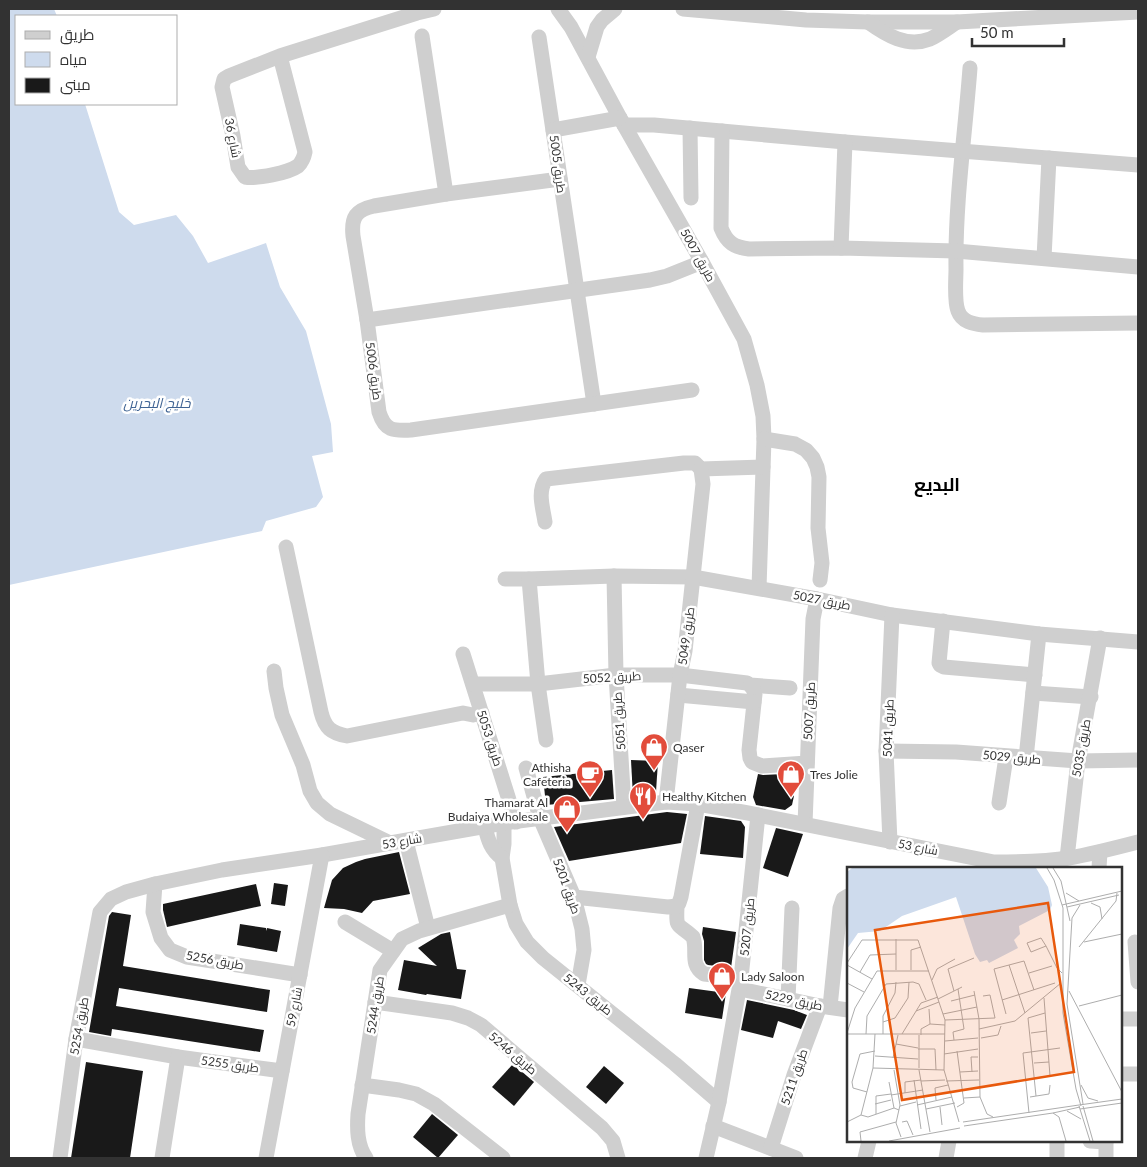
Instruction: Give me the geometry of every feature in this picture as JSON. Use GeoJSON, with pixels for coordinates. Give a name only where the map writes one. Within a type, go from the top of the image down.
{"type":"FeatureCollection","features":[{"type":"Feature","properties":{"kind":"street","name":"شارع 36"},"geometry":{"type":"LineString","coordinates":[[280,56],[305,152],[303,160],[297,166],[275,175],[245,178],[238,167],[222,87],[224,79],[280,56],[418,11],[434,9]]}},
{"type":"Feature","properties":{"kind":"street","name":"طريق 5007"},"geometry":{"type":"LineString","coordinates":[[558,9],[565,17],[588,57],[744,338],[757,386],[764,439],[759,588]]}},
{"type":"Feature","properties":{"kind":"street"},"geometry":{"type":"LineString","coordinates":[[588,57],[597,27],[615,9]]}},
{"type":"Feature","properties":{"kind":"street"},"geometry":{"type":"LineString","coordinates":[[683,9],[806,20],[868,22],[957,22],[1138,12]]}},
{"type":"Feature","properties":{"kind":"street"},"geometry":{"type":"LineString","coordinates":[[422,36],[446,194]]}},
{"type":"Feature","properties":{"kind":"street","name":"طريق 5005"},"geometry":{"type":"LineString","coordinates":[[539,37],[594,404]]}},
{"type":"Feature","properties":{"kind":"street"},"geometry":{"type":"LineString","coordinates":[[970,68],[962,151],[956,250],[956,302],[958,312],[964,320],[982,325],[1138,323]]}},
{"type":"Feature","properties":{"kind":"street"},"geometry":{"type":"LineString","coordinates":[[553,130],[622,121],[845,142],[1138,164]]}},
{"type":"Feature","properties":{"kind":"street"},"geometry":{"type":"LineString","coordinates":[[690,128],[691,198]]}},
{"type":"Feature","properties":{"kind":"street"},"geometry":{"type":"LineString","coordinates":[[722,131],[721,228],[731,244],[740,248],[956,250],[1138,266]]}},
{"type":"Feature","properties":{"kind":"street"},"geometry":{"type":"LineString","coordinates":[[841,248],[845,142]]}},
{"type":"Feature","properties":{"kind":"street"},"geometry":{"type":"LineString","coordinates":[[1044,258],[1049,158]]}},
{"type":"Feature","properties":{"kind":"street","name":"طريق 5006"},"geometry":{"type":"LineString","coordinates":[[560,179],[446,194],[374,206],[364,208],[356,215],[352,230],[382,422],[389,428],[398,431],[410,430],[692,390]]}},
{"type":"Feature","properties":{"kind":"street"},"geometry":{"type":"LineString","coordinates":[[367,320],[658,279],[702,262]]}},
{"type":"Feature","properties":{"kind":"street"},"geometry":{"type":"LineString","coordinates":[[764,439],[795,444],[806,450],[813,458],[817,467],[818,528],[822,564],[820,580]]}},
{"type":"Feature","properties":{"kind":"street"},"geometry":{"type":"LineString","coordinates":[[545,522],[541,486],[546,479],[684,463],[695,463],[701,470],[763,467]]}},
{"type":"Feature","properties":{"kind":"street","name":"طريق 5049"},"geometry":{"type":"LineString","coordinates":[[666,802],[680,675],[685,651],[694,577],[703,484],[701,470]]}},
{"type":"Feature","properties":{"kind":"street"},"geometry":{"type":"LineString","coordinates":[[286,547],[323,722],[329,729],[337,734],[347,736],[465,713],[473,715],[481,709]]}},
{"type":"Feature","properties":{"kind":"street","name":"طريق 5027"},"geometry":{"type":"LineString","coordinates":[[505,579],[614,576],[694,577],[817,599],[892,615],[1038,634],[1138,642]]}},
{"type":"Feature","properties":{"kind":"street","name":"طريق 5051"},"geometry":{"type":"LineString","coordinates":[[614,576],[616,675],[624,807]]}},
{"type":"Feature","properties":{"kind":"street"},"geometry":{"type":"LineString","coordinates":[[529,579],[538,684],[546,740]]}},
{"type":"Feature","properties":{"kind":"street","name":"طريق 5007"},"geometry":{"type":"LineString","coordinates":[[805,824],[813,619],[817,599]]}},
{"type":"Feature","properties":{"kind":"street","name":"طريق 5041"},"geometry":{"type":"LineString","coordinates":[[890,842],[886,751],[892,615]]}},
{"type":"Feature","properties":{"kind":"street"},"geometry":{"type":"LineString","coordinates":[[943,621],[938,663],[940,666],[944,668],[1035,675]]}},
{"type":"Feature","properties":{"kind":"street"},"geometry":{"type":"LineString","coordinates":[[1026,758],[1038,634]]}},
{"type":"Feature","properties":{"kind":"street","name":"طريق 5035"},"geometry":{"type":"LineString","coordinates":[[1062,862],[1100,638]]}},
{"type":"Feature","properties":{"kind":"street","name":"طريق 5053"},"geometry":{"type":"LineString","coordinates":[[463,654],[481,709],[510,822]]}},
{"type":"Feature","properties":{"kind":"street"},"geometry":{"type":"LineString","coordinates":[[274,671],[282,715],[303,765],[310,791],[317,803],[330,814],[390,843]]}},
{"type":"Feature","properties":{"kind":"street","name":"طريق 5052"},"geometry":{"type":"LineString","coordinates":[[473,684],[538,684],[616,675],[680,675],[747,683],[750,685],[790,688]]}},
{"type":"Feature","properties":{"kind":"street"},"geometry":{"type":"LineString","coordinates":[[750,685],[755,694],[749,750],[752,762],[762,766],[807,763]]}},
{"type":"Feature","properties":{"kind":"street"},"geometry":{"type":"LineString","coordinates":[[1033,693],[1090,697]]}},
{"type":"Feature","properties":{"kind":"street"},"geometry":{"type":"LineString","coordinates":[[678,695],[754,702]]}},
{"type":"Feature","properties":{"kind":"street","name":"طريق 5029"},"geometry":{"type":"LineString","coordinates":[[886,751],[956,752],[1078,762],[1138,760]]}},
{"type":"Feature","properties":{"kind":"street"},"geometry":{"type":"LineString","coordinates":[[999,803],[1006,756]]}},
{"type":"Feature","properties":{"kind":"street","name":"طريق 5201"},"geometry":{"type":"LineString","coordinates":[[526,768],[540,818],[574,897],[583,939],[583,955],[578,985]]}},
{"type":"Feature","properties":{"kind":"street","name":"شارع 53"},"geometry":{"type":"LineString","coordinates":[[111,899],[126,892],[155,884],[222,870],[406,841],[510,822],[666,802],[698,804],[805,824],[994,865],[1026,862],[1062,862],[1138,842]]}},
{"type":"Feature","properties":{"kind":"street"},"geometry":{"type":"LineString","coordinates":[[574,897],[668,907],[676,906],[681,898],[698,804]]}},
{"type":"Feature","properties":{"kind":"street","name":"طريق 5207"},"geometry":{"type":"LineString","coordinates":[[706,1158],[740,983],[758,815]]}},
{"type":"Feature","properties":{"kind":"street","name":"طريق 5243"},"geometry":{"type":"LineString","coordinates":[[510,822],[502,858],[510,905],[516,924],[527,942],[543,958],[675,1064],[718,1102]]}},
{"type":"Feature","properties":{"kind":"street","name":"طريق 5243"},"geometry":{"type":"LineString","coordinates":[[485,827],[491,847],[502,858]]}},
{"type":"Feature","properties":{"kind":"street"},"geometry":{"type":"LineString","coordinates":[[406,841],[428,928]]}},
{"type":"Feature","properties":{"kind":"street"},"geometry":{"type":"LineString","coordinates":[[1100,852],[1100,867]]}},
{"type":"Feature","properties":{"kind":"street","name":"شارع 59"},"geometry":{"type":"LineString","coordinates":[[266,1158],[322,855]]}},
{"type":"Feature","properties":{"kind":"street","name":"طريق 5256"},"geometry":{"type":"LineString","coordinates":[[155,884],[153,912],[161,938],[170,950],[187,957],[300,975]]}},
{"type":"Feature","properties":{"kind":"street","name":"طريق 5211"},"geometry":{"type":"LineString","coordinates":[[771,1148],[794,1075],[825,1006],[840,908],[846,898]]}},
{"type":"Feature","properties":{"kind":"street","name":"طريق 5254"},"geometry":{"type":"LineString","coordinates":[[60,1158],[76,1039],[100,912],[111,899]]}},
{"type":"Feature","properties":{"kind":"street","name":"طريق 5244"},"geometry":{"type":"LineString","coordinates":[[366,1158],[362,1153],[357,1134],[358,1114],[380,970],[402,939],[428,928],[510,905]]}},
{"type":"Feature","properties":{"kind":"street","name":"طريق 5229"},"geometry":{"type":"LineString","coordinates":[[676,906],[676,923],[693,937],[696,966],[704,974],[740,983],[788,999],[847,1010]]}},
{"type":"Feature","properties":{"kind":"street"},"geometry":{"type":"LineString","coordinates":[[788,999],[792,908]]}},
{"type":"Feature","properties":{"kind":"street"},"geometry":{"type":"LineString","coordinates":[[345,922],[394,951]]}},
{"type":"Feature","properties":{"kind":"street"},"geometry":{"type":"LineString","coordinates":[[1131,942],[1138,982]]}},
{"type":"Feature","properties":{"kind":"street","name":"طريق 5246"},"geometry":{"type":"LineString","coordinates":[[375,1002],[452,1013],[481,1025],[602,1128],[613,1142],[618,1158]]}},
{"type":"Feature","properties":{"kind":"street"},"geometry":{"type":"LineString","coordinates":[[1122,1020],[1138,1019]]}},
{"type":"Feature","properties":{"kind":"street","name":"طريق 5255"},"geometry":{"type":"LineString","coordinates":[[76,1039],[178,1057],[282,1071]]}},
{"type":"Feature","properties":{"kind":"street"},"geometry":{"type":"LineString","coordinates":[[162,1158],[178,1057]]}},
{"type":"Feature","properties":{"kind":"street"},"geometry":{"type":"LineString","coordinates":[[1122,1074],[1138,1074]]}},
{"type":"Feature","properties":{"kind":"street"},"geometry":{"type":"LineString","coordinates":[[362,1085],[416,1094],[434,1104],[502,1158]]}},
{"type":"Feature","properties":{"kind":"street"},"geometry":{"type":"LineString","coordinates":[[713,1126],[796,1158]]}},
{"type":"Feature","properties":{"kind":"street"},"geometry":{"type":"LineString","coordinates":[[866,1158],[869,1142]]}},
{"type":"Feature","properties":{"kind":"street"},"geometry":{"type":"LineString","coordinates":[[946,1158],[949,1142]]}},
{"type":"Feature","properties":{"kind":"street"},"geometry":{"type":"LineString","coordinates":[[1057,1142],[1057,1158]]}},
{"type":"Feature","properties":{"kind":"street"},"geometry":{"type":"LineString","coordinates":[[1106,1142],[1106,1158]]}},
{"type":"Feature","properties":{"kind":"water","name":"خليج البحرين"},"geometry":{"type":"Polygon","coordinates":[[[9,9],[54,9],[57,15],[15,15],[15,105],[85,105],[119,212],[134,225],[176,215],[193,236],[208,263],[266,243],[280,287],[306,331],[331,424],[333,452],[312,456],[323,497],[316,507],[266,521],[262,531],[9,585],[9,9]]]}},
{"type":"Feature","properties":{"kind":"building"},"geometry":{"type":"Polygon","coordinates":[[[631,760],[658,761],[656,792],[633,797],[631,760]]]}},
{"type":"Feature","properties":{"kind":"building"},"geometry":{"type":"Polygon","coordinates":[[[612,770],[614,799],[546,805],[543,777],[612,770]]]}},
{"type":"Feature","properties":{"kind":"building"},"geometry":{"type":"Polygon","coordinates":[[[758,774],[784,774],[794,777],[792,805],[785,810],[756,805],[753,797],[758,774]]]}},
{"type":"Feature","properties":{"kind":"building"},"geometry":{"type":"Polygon","coordinates":[[[667,812],[687,814],[681,843],[569,861],[554,827],[667,812]]]}},
{"type":"Feature","properties":{"kind":"building"},"geometry":{"type":"Polygon","coordinates":[[[705,816],[741,821],[745,827],[743,858],[700,854],[705,816]]]}},
{"type":"Feature","properties":{"kind":"building"},"geometry":{"type":"Polygon","coordinates":[[[776,828],[803,834],[788,877],[763,868],[776,828]]]}},
{"type":"Feature","properties":{"kind":"building"},"geometry":{"type":"Polygon","coordinates":[[[399,852],[410,894],[373,901],[362,913],[344,909],[324,908],[332,880],[343,868],[365,859],[399,852]]]}},
{"type":"Feature","properties":{"kind":"building"},"geometry":{"type":"Polygon","coordinates":[[[274,883],[288,885],[285,906],[271,904],[274,883]]]}},
{"type":"Feature","properties":{"kind":"building"},"geometry":{"type":"Polygon","coordinates":[[[256,884],[261,906],[167,927],[163,904],[256,884]]]}},
{"type":"Feature","properties":{"kind":"building"},"geometry":{"type":"Polygon","coordinates":[[[112,912],[131,915],[123,966],[270,990],[267,1012],[119,988],[116,1006],[264,1030],[260,1052],[112,1029],[111,1036],[89,1032],[109,916],[112,912]]]}},
{"type":"Feature","properties":{"kind":"building"},"geometry":{"type":"Polygon","coordinates":[[[240,924],[266,928],[267,931],[267,928],[281,931],[277,952],[237,945],[240,924]]]}},
{"type":"Feature","properties":{"kind":"building"},"geometry":{"type":"Polygon","coordinates":[[[703,927],[736,932],[731,968],[706,964],[704,960],[703,927]]]}},
{"type":"Feature","properties":{"kind":"building"},"geometry":{"type":"Polygon","coordinates":[[[450,932],[457,969],[466,970],[461,999],[398,990],[404,960],[437,966],[418,948],[441,934],[450,932]]]}},
{"type":"Feature","properties":{"kind":"building"},"geometry":{"type":"Polygon","coordinates":[[[689,988],[726,993],[722,1019],[685,1013],[689,988]]]}},
{"type":"Feature","properties":{"kind":"building"},"geometry":{"type":"Polygon","coordinates":[[[747,1000],[794,1010],[807,1015],[801,1029],[778,1021],[773,1038],[741,1030],[747,1000]]]}},
{"type":"Feature","properties":{"kind":"building"},"geometry":{"type":"Polygon","coordinates":[[[86,1062],[143,1071],[130,1158],[71,1158],[86,1062]]]}},
{"type":"Feature","properties":{"kind":"building"},"geometry":{"type":"Polygon","coordinates":[[[513,1064],[534,1082],[514,1106],[492,1087],[513,1064]]]}},
{"type":"Feature","properties":{"kind":"building"},"geometry":{"type":"Polygon","coordinates":[[[604,1066],[624,1083],[606,1104],[586,1087],[604,1066]]]}},
{"type":"Feature","properties":{"kind":"building"},"geometry":{"type":"Polygon","coordinates":[[[432,1114],[458,1135],[438,1158],[413,1137],[432,1114]]]}},
{"type":"Feature","properties":{"kind":"place","name":"Qaser"},"geometry":{"type":"Point","coordinates":[654,771]}},
{"type":"Feature","properties":{"kind":"place","name":"Athisha Cafeteria"},"geometry":{"type":"Point","coordinates":[590,798]}},
{"type":"Feature","properties":{"kind":"place","name":"Tres Jolie"},"geometry":{"type":"Point","coordinates":[791,798]}},
{"type":"Feature","properties":{"kind":"place","name":"Healthy Kitchen"},"geometry":{"type":"Point","coordinates":[643,820]}},
{"type":"Feature","properties":{"kind":"place","name":"Thamarat Al Budaiya Wholesale"},"geometry":{"type":"Point","coordinates":[567,833]}},
{"type":"Feature","properties":{"kind":"place","name":"Lady Saloon"},"geometry":{"type":"Point","coordinates":[722,1000]}},
{"type":"Feature","properties":{"kind":"district","name":"البديع"},"geometry":{"type":"Point","coordinates":[937,484]}}]}
